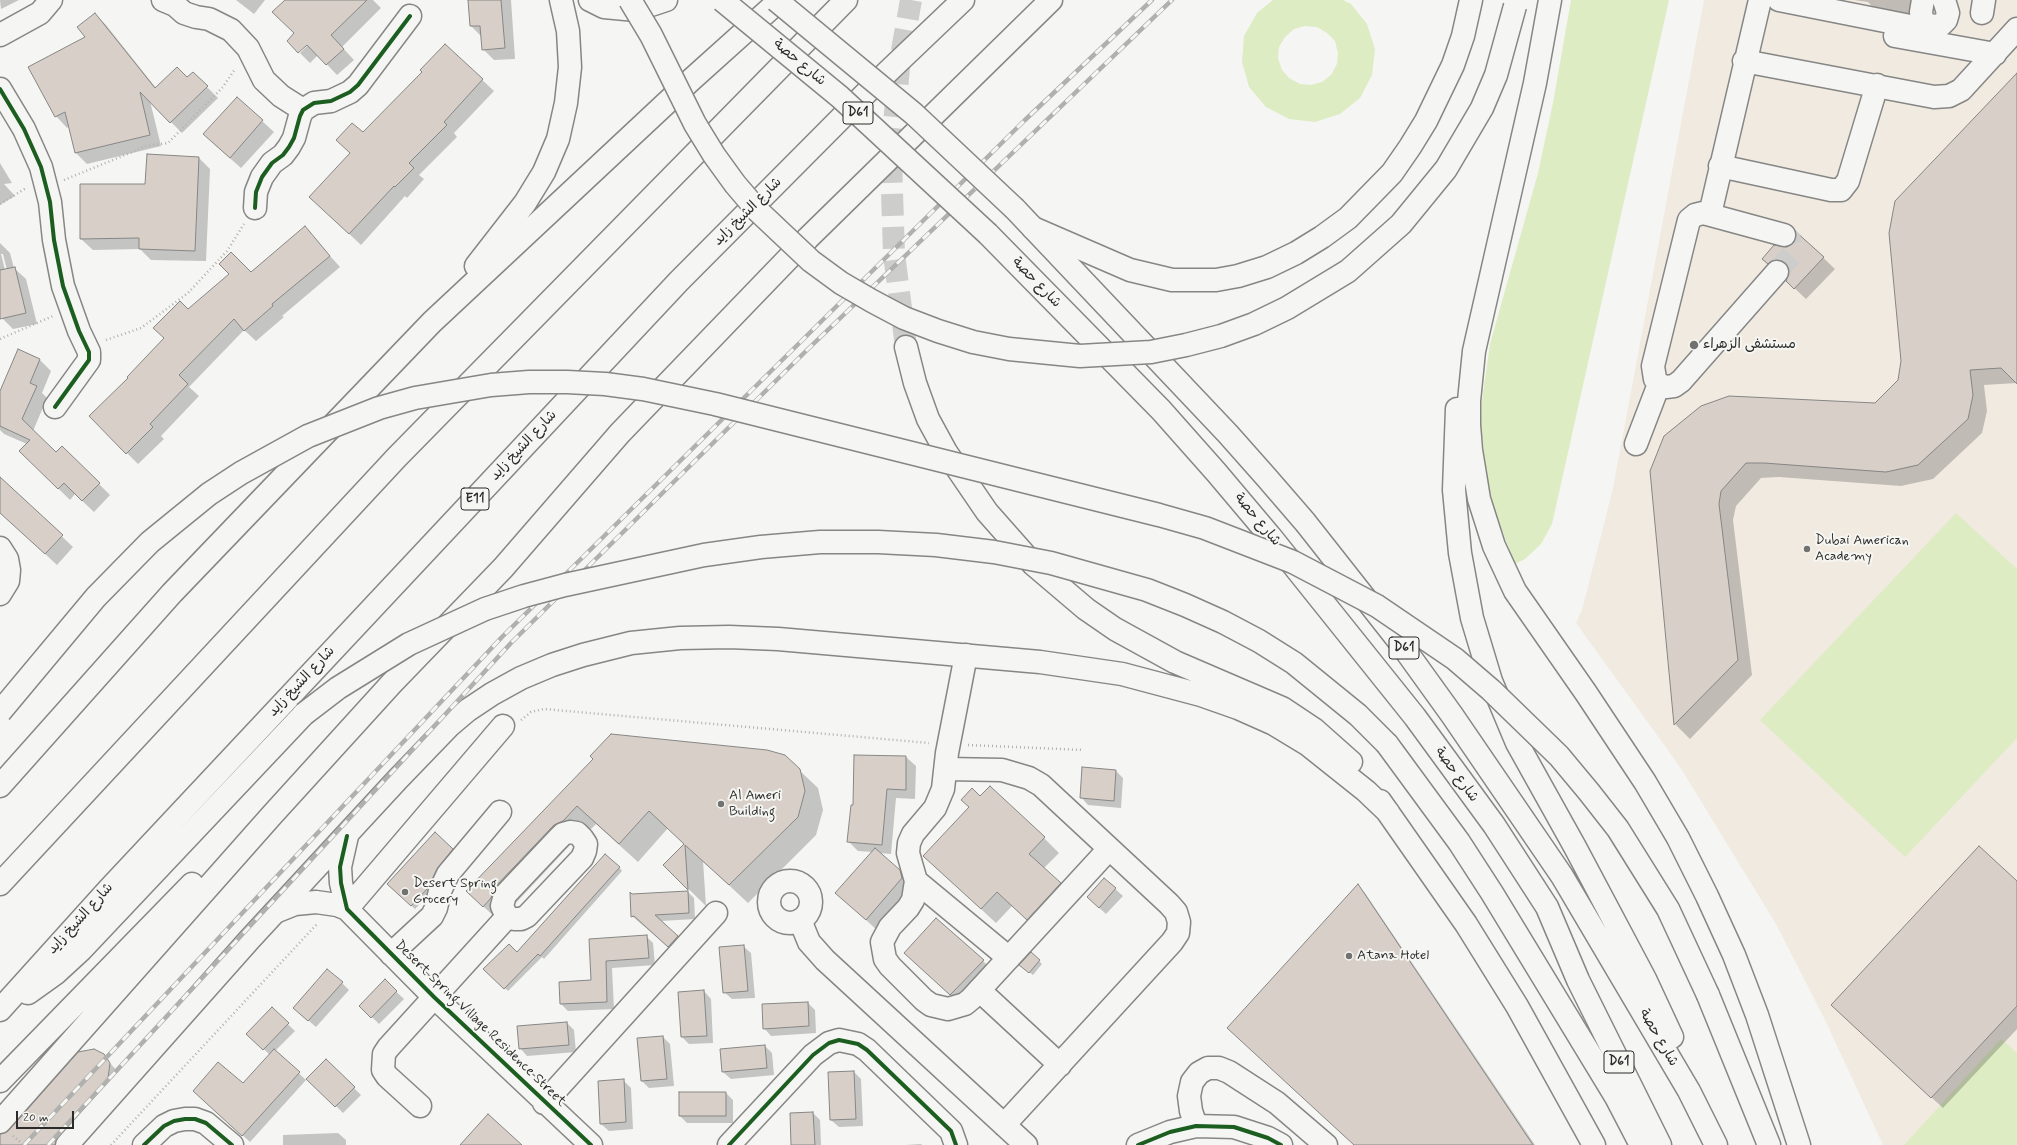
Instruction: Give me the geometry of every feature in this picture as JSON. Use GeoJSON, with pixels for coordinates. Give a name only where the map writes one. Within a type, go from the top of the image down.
{"type":"FeatureCollection","features":[{"type":"Feature","properties":{"kind":"main road"},"geometry":{"type":"LineString","coordinates":[[0,35],[40,13],[51,0]]}},
{"type":"Feature","properties":{"kind":"main road"},"geometry":{"type":"LineString","coordinates":[[432,322],[525,203],[544,172],[558,139],[566,103],[570,67],[568,31],[561,0]]}},
{"type":"Feature","properties":{"kind":"main road"},"geometry":{"type":"LineString","coordinates":[[590,0],[604,8],[636,10],[666,0]]}},
{"type":"Feature","properties":{"kind":"main road"},"geometry":{"type":"LineString","coordinates":[[630,0],[654,41],[695,124],[714,155],[758,212],[811,261],[841,283],[872,301],[904,318],[938,331],[973,342],[1009,349],[1080,356],[1151,352],[1221,336],[1254,324],[1287,308],[1318,291],[1353,267],[1401,224],[1438,180],[1462,145],[1482,108],[1496,75],[1516,3]]}},
{"type":"Feature","properties":{"kind":"main road","name":"شارع حصة"},"geometry":{"type":"LineString","coordinates":[[722,0],[840,97],[988,234],[1161,410],[1275,542],[1415,717],[1494,825],[1547,907],[1578,980],[1660,1145]]}},
{"type":"Feature","properties":{"kind":"main road","name":"شارع حصة"},"geometry":{"type":"LineString","coordinates":[[776,0],[908,109],[1015,209],[1228,434],[1332,556],[1398,640],[1452,715],[1562,876],[1689,1091],[1716,1145]]}},
{"type":"Feature","properties":{"kind":"main road"},"geometry":{"type":"LineString","coordinates":[[0,786],[172,593],[432,322],[691,80],[780,0]]}},
{"type":"Feature","properties":{"kind":"main road"},"geometry":{"type":"LineString","coordinates":[[0,884],[397,457],[846,0]]}},
{"type":"Feature","properties":{"kind":"main road","name":"شارع الشيخ زايد"},"geometry":{"type":"LineString","coordinates":[[0,1010],[109,889],[679,281],[876,83],[963,0]]}},
{"type":"Feature","properties":{"kind":"main road"},"geometry":{"type":"LineString","coordinates":[[0,1122],[272,815],[392,683],[503,568],[620,433],[808,238],[1051,0]]}},
{"type":"Feature","properties":{"kind":"main road"},"geometry":{"type":"LineString","coordinates":[[998,52],[1066,0]]}},
{"type":"Feature","properties":{"kind":"main road"},"geometry":{"type":"LineString","coordinates":[[1033,228],[1130,270],[1172,280],[1216,280],[1238,276],[1267,266],[1296,253],[1322,237],[1348,218],[1392,173],[1410,147],[1426,121],[1453,65],[1471,0]]}},
{"type":"Feature","properties":{"kind":"main road"},"geometry":{"type":"LineString","coordinates":[[1550,0],[1533,91],[1481,315],[1471,376],[1469,426],[1479,499],[1494,546],[1515,592],[1628,755],[1662,810],[1693,867],[1721,925],[1746,985],[1768,1046],[1799,1145]]}},
{"type":"Feature","properties":{"kind":"main road"},"geometry":{"type":"LineString","coordinates":[[1710,214],[1760,0]]}},
{"type":"Feature","properties":{"kind":"main road"},"geometry":{"type":"LineString","coordinates":[[1779,0],[1918,27],[1923,12]]}},
{"type":"Feature","properties":{"kind":"main road"},"geometry":{"type":"LineString","coordinates":[[1839,0],[1903,15],[1912,15],[1923,12]]}},
{"type":"Feature","properties":{"kind":"main road"},"geometry":{"type":"LineString","coordinates":[[1923,12],[1933,26],[1941,25],[1946,20],[1948,13],[1944,0]]}},
{"type":"Feature","properties":{"kind":"main road"},"geometry":{"type":"LineString","coordinates":[[170,2],[184,13],[196,18],[209,18],[240,38],[248,48],[258,70],[268,85],[281,96],[303,110]]}},
{"type":"Feature","properties":{"kind":"main road"},"geometry":{"type":"LineString","coordinates":[[255,208],[256,192],[262,177],[272,163],[283,155],[289,147],[294,138],[303,110],[314,103],[331,101],[350,92],[358,85],[410,16]]}},
{"type":"Feature","properties":{"kind":"main road"},"geometry":{"type":"LineString","coordinates":[[1746,55],[1877,86],[1941,97],[1948,96],[1962,90],[2017,29]]}},
{"type":"Feature","properties":{"kind":"main road"},"geometry":{"type":"LineString","coordinates":[[1890,40],[1991,58]]}},
{"type":"Feature","properties":{"kind":"main road"},"geometry":{"type":"LineString","coordinates":[[1746,55],[1962,90]]}},
{"type":"Feature","properties":{"kind":"main road"},"geometry":{"type":"LineString","coordinates":[[1720,166],[1831,190],[1841,190],[1848,181],[1877,86]]}},
{"type":"Feature","properties":{"kind":"main road"},"geometry":{"type":"LineString","coordinates":[[0,89],[24,129],[45,182],[58,263],[70,309],[89,352],[89,360],[55,407]]}},
{"type":"Feature","properties":{"kind":"main road"},"geometry":{"type":"LineString","coordinates":[[1777,272],[1681,381],[1674,386],[1666,387],[1659,384],[1655,379],[1653,366],[1689,220],[1695,215],[1703,213],[1710,214],[1784,235]]}},
{"type":"Feature","properties":{"kind":"main road"},"geometry":{"type":"LineString","coordinates":[[1481,315],[1468,348],[1462,371],[1458,394],[1454,458],[1454,498],[1460,553],[1472,618],[1491,681],[1517,743],[1575,847],[1658,1006],[1681,1062],[1689,1091]]}},
{"type":"Feature","properties":{"kind":"main road"},"geometry":{"type":"LineString","coordinates":[[906,347],[915,384],[923,405],[946,452],[988,512],[1033,564],[1086,609],[1144,647],[1282,708],[1315,730],[1352,763],[1370,784],[1466,924],[1517,1006],[1593,1143]]}},
{"type":"Feature","properties":{"kind":"main road"},"geometry":{"type":"LineString","coordinates":[[0,712],[96,597],[150,542],[210,494],[241,473],[308,436],[343,421],[401,402],[453,390],[491,385],[567,382],[605,384],[643,389],[715,404],[1159,515],[1204,528],[1293,562],[1377,606],[1448,655],[1491,690],[1559,756],[1590,792],[1626,842],[1668,909],[1708,995],[1769,1145]]}},
{"type":"Feature","properties":{"kind":"main road"},"geometry":{"type":"LineString","coordinates":[[1636,444],[1659,384]]}},
{"type":"Feature","properties":{"kind":"main road"},"geometry":{"type":"LineString","coordinates":[[0,1010],[34,989],[81,950],[304,714],[338,688],[409,644],[478,612],[524,596],[565,584],[704,555],[761,547],[820,542],[878,542],[943,546],[994,552],[1051,563],[1147,590],[1185,605],[1253,638],[1294,663],[1337,697],[1387,744],[1459,842],[1492,893],[1616,1098],[1641,1145]]}},
{"type":"Feature","properties":{"kind":"main road"},"geometry":{"type":"LineString","coordinates":[[0,548],[7,559],[9,570],[8,580],[0,594]]}},
{"type":"Feature","properties":{"kind":"main road"},"geometry":{"type":"LineString","coordinates":[[67,1145],[275,912],[397,780],[450,726],[468,710],[492,694],[521,678],[552,665],[583,655],[631,643],[680,638],[729,637],[778,639],[1040,662],[1122,674],[1201,695],[1238,708],[1274,724],[1307,744],[1366,791],[1388,812]]}},
{"type":"Feature","properties":{"kind":"main road"},"geometry":{"type":"LineString","coordinates":[[966,656],[948,745],[946,780],[940,799],[935,808],[913,834],[909,843],[908,853],[916,881],[913,900],[885,934],[882,942],[885,959],[924,1000],[940,1008],[956,1007],[965,1004],[980,990],[1109,849]]}},
{"type":"Feature","properties":{"kind":"main road"},"geometry":{"type":"LineString","coordinates":[[351,914],[503,726]]}},
{"type":"Feature","properties":{"kind":"main road"},"geometry":{"type":"LineString","coordinates":[[946,769],[1002,770],[1029,778],[1047,790],[1176,912],[1179,922],[1178,933],[1172,942],[1004,1125]]}},
{"type":"Feature","properties":{"kind":"main road"},"geometry":{"type":"LineString","coordinates":[[391,954],[432,916],[436,908],[440,891],[448,874],[500,812]]}},
{"type":"Feature","properties":{"kind":"main road"},"geometry":{"type":"LineString","coordinates":[[0,1081],[184,892],[212,865],[272,815]]}},
{"type":"Feature","properties":{"kind":"main road","name":"Desert Spring Village Residence Street"},"geometry":{"type":"LineString","coordinates":[[346,836],[340,867],[340,883],[351,914]]}},
{"type":"Feature","properties":{"kind":"main road"},"geometry":{"type":"LineString","coordinates":[[916,881],[1009,958]]}},
{"type":"Feature","properties":{"kind":"main road","name":"Desert Spring Village Residence Street"},"geometry":{"type":"LineString","coordinates":[[275,912],[284,907],[305,902],[327,903],[351,914],[434,997],[590,1145]]}},
{"type":"Feature","properties":{"kind":"main road"},"geometry":{"type":"LineString","coordinates":[[544,1103],[716,913]]}},
{"type":"Feature","properties":{"kind":"main road"},"geometry":{"type":"LineString","coordinates":[[420,1106],[387,1076],[382,1062],[388,1048],[508,917]]}},
{"type":"Feature","properties":{"kind":"main road"},"geometry":{"type":"LineString","coordinates":[[800,920],[810,942],[825,960],[1026,1145]]}},
{"type":"Feature","properties":{"kind":"main road"},"geometry":{"type":"LineString","coordinates":[[980,990],[1060,1065]]}},
{"type":"Feature","properties":{"kind":"main road"},"geometry":{"type":"LineString","coordinates":[[729,1145],[813,1055],[829,1043],[839,1040],[858,1044],[867,1050],[951,1131],[956,1145]]}},
{"type":"Feature","properties":{"kind":"main road"},"geometry":{"type":"LineString","coordinates":[[1196,1126],[1191,1111],[1189,1096],[1192,1082],[1199,1073],[1208,1068],[1219,1068],[1229,1072],[1277,1103],[1326,1145]]}},
{"type":"Feature","properties":{"kind":"main road"},"geometry":{"type":"LineString","coordinates":[[144,1145],[164,1126],[174,1121],[185,1119],[195,1119],[206,1123],[232,1145]]}},
{"type":"Feature","properties":{"kind":"main road"},"geometry":{"type":"LineString","coordinates":[[1138,1145],[1170,1132],[1196,1126],[1234,1127],[1268,1138],[1281,1145]]}},
{"type":"Feature","properties":{"kind":"path"},"geometry":{"type":"LineString","coordinates":[[0,204],[45,182],[147,146],[168,143],[223,87],[248,48]]}},
{"type":"Feature","properties":{"kind":"path"},"geometry":{"type":"LineString","coordinates":[[86,347],[142,328],[188,293],[227,250],[255,208]]}},
{"type":"Feature","properties":{"kind":"path"},"geometry":{"type":"LineString","coordinates":[[0,339],[70,309]]}},
{"type":"Feature","properties":{"kind":"path"},"geometry":{"type":"LineString","coordinates":[[503,726],[512,726],[531,712],[544,709],[948,745],[1084,750]]}},
{"type":"Feature","properties":{"kind":"path"},"geometry":{"type":"LineString","coordinates":[[111,1145],[321,920]]}},
{"type":"Feature","properties":{"kind":"shaded area","name":"Dubai American Academy"},"geometry":{"type":"Polygon","coordinates":[[[1704,0],[2017,0],[2017,1145],[1883,1145],[1825,1020],[1776,924],[1680,767],[1576,623],[1582,610],[1613,488],[1704,0]]]}},
{"type":"Feature","properties":{"kind":"green space"},"geometry":{"type":"Polygon","coordinates":[[[1273,0],[1343,0],[1351,4],[1367,24],[1375,49],[1372,75],[1360,98],[1340,114],[1315,122],[1289,119],[1266,107],[1249,87],[1242,62],[1244,36],[1257,13],[1273,0]],[[1305,26],[1294,29],[1285,37],[1279,47],[1278,58],[1282,70],[1289,78],[1300,84],[1311,85],[1322,82],[1331,75],[1337,64],[1338,53],[1335,41],[1327,33],[1317,27],[1305,26]]]}},
{"type":"Feature","properties":{"kind":"green space"},"geometry":{"type":"Polygon","coordinates":[[[1571,0],[1669,0],[1552,524],[1541,544],[1525,559],[1515,564],[1495,512],[1488,484],[1481,428],[1482,400],[1490,344],[1538,173],[1553,103],[1571,0]]]}},
{"type":"Feature","properties":{"kind":"green space"},"geometry":{"type":"Polygon","coordinates":[[[1956,513],[2017,569],[2017,738],[1905,857],[1760,720],[1956,513]]]}},
{"type":"Feature","properties":{"kind":"green space"},"geometry":{"type":"Polygon","coordinates":[[[2001,1039],[2017,1053],[2017,1145],[1904,1145],[2001,1039]]]}},
{"type":"Feature","properties":{"kind":"building"},"geometry":{"type":"Polygon","coordinates":[[[285,0],[367,0],[331,35],[344,49],[326,65],[307,45],[298,53],[287,41],[294,33],[272,12],[285,0]]]}},
{"type":"Feature","properties":{"kind":"building"},"geometry":{"type":"Polygon","coordinates":[[[468,0],[501,0],[505,48],[482,50],[480,26],[470,26],[468,0]]]}},
{"type":"Feature","properties":{"kind":"building"},"geometry":{"type":"Polygon","coordinates":[[[95,13],[155,88],[177,67],[187,77],[193,72],[208,86],[170,123],[140,92],[150,135],[75,153],[65,112],[55,117],[28,67],[85,37],[77,27],[95,13]]]}},
{"type":"Feature","properties":{"kind":"building"},"geometry":{"type":"Polygon","coordinates":[[[445,44],[483,79],[444,122],[447,125],[409,163],[414,168],[395,187],[394,186],[349,234],[309,197],[350,153],[336,140],[352,123],[363,132],[422,72],[420,70],[445,44]]]}},
{"type":"Feature","properties":{"kind":"building"},"geometry":{"type":"Polygon","coordinates":[[[2017,73],[2017,384],[2001,368],[1970,370],[1973,395],[1968,419],[1918,465],[1886,472],[1746,463],[1721,491],[1719,504],[1738,660],[1674,725],[1650,471],[1664,436],[1701,406],[1729,396],[1875,403],[1898,380],[1901,361],[1889,233],[1895,201],[2017,73]]]}},
{"type":"Feature","properties":{"kind":"building"},"geometry":{"type":"Polygon","coordinates":[[[237,97],[263,120],[230,158],[203,134],[237,97]]]}},
{"type":"Feature","properties":{"kind":"building"},"geometry":{"type":"Polygon","coordinates":[[[147,154],[199,157],[195,251],[139,249],[139,238],[80,239],[80,184],[145,184],[147,154]]]}},
{"type":"Feature","properties":{"kind":"building"},"geometry":{"type":"Polygon","coordinates":[[[305,226],[330,256],[272,304],[273,306],[244,331],[234,319],[179,375],[188,384],[150,424],[153,427],[126,454],[89,416],[128,378],[127,377],[164,338],[153,328],[180,301],[188,309],[229,274],[219,264],[231,252],[251,272],[305,226]]]}},
{"type":"Feature","properties":{"kind":"building"},"geometry":{"type":"Polygon","coordinates":[[[1795,231],[1824,257],[1794,289],[1786,281],[1789,274],[1789,268],[1786,263],[1779,260],[1773,260],[1768,264],[1762,259],[1774,245],[1787,247],[1792,244],[1796,238],[1795,231]]]}},
{"type":"Feature","properties":{"kind":"building"},"geometry":{"type":"Polygon","coordinates":[[[15,267],[26,313],[0,319],[0,270],[15,267]]]}},
{"type":"Feature","properties":{"kind":"building"},"geometry":{"type":"Polygon","coordinates":[[[18,349],[40,359],[30,383],[37,386],[22,419],[56,452],[62,446],[100,483],[82,501],[64,483],[58,489],[19,451],[30,440],[0,426],[0,391],[18,349]]]}},
{"type":"Feature","properties":{"kind":"building"},"geometry":{"type":"Polygon","coordinates":[[[0,477],[63,535],[45,554],[0,513],[0,477]]]}},
{"type":"Feature","properties":{"kind":"building","name":"Al Ameri Building"},"geometry":{"type":"Polygon","coordinates":[[[611,734],[767,750],[785,755],[800,769],[805,791],[798,817],[729,885],[685,845],[688,890],[663,865],[684,844],[649,811],[619,844],[577,806],[563,821],[554,825],[496,886],[491,898],[483,907],[466,891],[593,759],[590,756],[611,734]]]}},
{"type":"Feature","properties":{"kind":"building"},"geometry":{"type":"Polygon","coordinates":[[[854,755],[906,756],[906,790],[887,789],[882,845],[847,842],[851,805],[853,805],[854,755]]]}},
{"type":"Feature","properties":{"kind":"building"},"geometry":{"type":"Polygon","coordinates":[[[1082,767],[1116,770],[1114,801],[1080,798],[1082,767]]]}},
{"type":"Feature","properties":{"kind":"building"},"geometry":{"type":"Polygon","coordinates":[[[990,786],[1045,837],[1029,854],[1061,883],[1027,920],[997,892],[981,909],[923,856],[969,807],[961,800],[972,788],[980,796],[990,786]]]}},
{"type":"Feature","properties":{"kind":"building"},"geometry":{"type":"Polygon","coordinates":[[[435,832],[453,849],[437,869],[428,888],[411,906],[387,884],[435,832]]]}},
{"type":"Feature","properties":{"kind":"building"},"geometry":{"type":"Polygon","coordinates":[[[1979,846],[2017,881],[2017,1006],[1931,1098],[1831,1005],[1979,846]]]}},
{"type":"Feature","properties":{"kind":"building"},"geometry":{"type":"Polygon","coordinates":[[[875,848],[900,870],[902,878],[866,920],[835,893],[875,848]]]}},
{"type":"Feature","properties":{"kind":"building"},"geometry":{"type":"Polygon","coordinates":[[[605,854],[620,867],[540,956],[538,954],[504,989],[483,969],[509,944],[517,952],[605,854]]]}},
{"type":"Feature","properties":{"kind":"building"},"geometry":{"type":"Polygon","coordinates":[[[1104,878],[1116,888],[1099,908],[1087,897],[1104,878]]]}},
{"type":"Feature","properties":{"kind":"building","name":"Atana Hotel"},"geometry":{"type":"Polygon","coordinates":[[[1358,884],[1533,1145],[1354,1145],[1227,1028],[1358,884]]]}},
{"type":"Feature","properties":{"kind":"building"},"geometry":{"type":"Polygon","coordinates":[[[688,891],[689,913],[655,915],[678,936],[668,947],[634,916],[631,917],[630,892],[632,894],[688,891]]]}},
{"type":"Feature","properties":{"kind":"building"},"geometry":{"type":"Polygon","coordinates":[[[936,918],[984,960],[950,995],[904,953],[936,918]]]}},
{"type":"Feature","properties":{"kind":"building"},"geometry":{"type":"Polygon","coordinates":[[[647,935],[649,958],[606,961],[607,1002],[560,1004],[559,982],[591,980],[589,939],[647,935]]]}},
{"type":"Feature","properties":{"kind":"building"},"geometry":{"type":"Polygon","coordinates":[[[744,945],[748,991],[723,993],[719,947],[744,945]]]}},
{"type":"Feature","properties":{"kind":"building"},"geometry":{"type":"Polygon","coordinates":[[[1031,952],[1040,960],[1029,973],[1019,965],[1031,952]]]}},
{"type":"Feature","properties":{"kind":"building"},"geometry":{"type":"Polygon","coordinates":[[[327,969],[343,982],[308,1021],[293,1008],[327,969]]]}},
{"type":"Feature","properties":{"kind":"building"},"geometry":{"type":"Polygon","coordinates":[[[385,979],[397,991],[371,1018],[359,1006],[385,979]]]}},
{"type":"Feature","properties":{"kind":"building"},"geometry":{"type":"Polygon","coordinates":[[[704,990],[707,1036],[681,1037],[678,992],[704,990]]]}},
{"type":"Feature","properties":{"kind":"building"},"geometry":{"type":"Polygon","coordinates":[[[808,1002],[809,1026],[763,1029],[762,1004],[808,1002]]]}},
{"type":"Feature","properties":{"kind":"building"},"geometry":{"type":"Polygon","coordinates":[[[272,1007],[289,1023],[263,1050],[246,1034],[272,1007]]]}},
{"type":"Feature","properties":{"kind":"building"},"geometry":{"type":"Polygon","coordinates":[[[567,1022],[569,1045],[519,1049],[517,1026],[567,1022]]]}},
{"type":"Feature","properties":{"kind":"building"},"geometry":{"type":"Polygon","coordinates":[[[663,1036],[667,1079],[641,1081],[637,1038],[663,1036]]]}},
{"type":"Feature","properties":{"kind":"building"},"geometry":{"type":"Polygon","coordinates":[[[765,1045],[767,1068],[722,1072],[720,1049],[765,1045]]]}},
{"type":"Feature","properties":{"kind":"building"},"geometry":{"type":"Polygon","coordinates":[[[94,1049],[104,1054],[110,1063],[108,1078],[58,1137],[55,1145],[0,1145],[0,1134],[9,1130],[78,1052],[94,1049]]]}},
{"type":"Feature","properties":{"kind":"building"},"geometry":{"type":"Polygon","coordinates":[[[274,1049],[300,1072],[242,1136],[193,1091],[218,1062],[243,1083],[274,1049]]]}},
{"type":"Feature","properties":{"kind":"building"},"geometry":{"type":"Polygon","coordinates":[[[326,1059],[355,1087],[335,1107],[306,1079],[326,1059]]]}},
{"type":"Feature","properties":{"kind":"building"},"geometry":{"type":"Polygon","coordinates":[[[854,1071],[856,1119],[830,1120],[828,1072],[854,1071]]]}},
{"type":"Feature","properties":{"kind":"building"},"geometry":{"type":"Polygon","coordinates":[[[624,1079],[626,1122],[600,1124],[598,1081],[624,1079]]]}},
{"type":"Feature","properties":{"kind":"building"},"geometry":{"type":"Polygon","coordinates":[[[679,1092],[726,1092],[726,1116],[679,1116],[679,1092]]]}},
{"type":"Feature","properties":{"kind":"building"},"geometry":{"type":"Polygon","coordinates":[[[813,1112],[815,1145],[791,1145],[790,1113],[813,1112]]]}},
{"type":"Feature","properties":{"kind":"building"},"geometry":{"type":"Polygon","coordinates":[[[488,1114],[522,1145],[460,1145],[488,1114]]]}},
{"type":"Feature","properties":{"kind":"tunnel"},"geometry":{"type":"LineString","coordinates":[[906,347],[894,254],[891,160],[899,67],[911,0]]}},
{"type":"Feature","properties":{"kind":"tunnel"},"geometry":{"type":"LineString","coordinates":[[1777,272],[1792,254],[1790,240],[1784,235]]}},
{"type":"Feature","properties":{"kind":"railway"},"geometry":{"type":"LineString","coordinates":[[24,1145],[502,637],[1025,120],[1152,0]]}},
{"type":"Feature","properties":{"kind":"railway"},"geometry":{"type":"LineString","coordinates":[[48,1145],[511,643],[807,350],[1172,0]]}},
{"type":"Feature","properties":{"kind":"cycle path"},"geometry":{"type":"LineString","coordinates":[[255,208],[256,192],[262,177],[272,163],[283,155],[289,147],[294,138],[303,110],[314,103],[331,101],[350,92],[358,85],[410,16]]}},
{"type":"Feature","properties":{"kind":"cycle path"},"geometry":{"type":"LineString","coordinates":[[0,89],[24,129],[41,167],[50,202],[54,240],[63,286],[79,331],[89,352],[89,360],[55,407]]}},
{"type":"Feature","properties":{"kind":"cycle path"},"geometry":{"type":"LineString","coordinates":[[347,836],[340,867],[341,883],[347,909],[434,997],[591,1145]]}},
{"type":"Feature","properties":{"kind":"cycle path"},"geometry":{"type":"LineString","coordinates":[[729,1145],[813,1055],[829,1043],[839,1040],[858,1044],[867,1050],[951,1131],[956,1145]]}},
{"type":"Feature","properties":{"kind":"cycle path"},"geometry":{"type":"LineString","coordinates":[[144,1145],[164,1126],[174,1121],[185,1119],[195,1119],[206,1123],[232,1145]]}},
{"type":"Feature","properties":{"kind":"cycle path"},"geometry":{"type":"LineString","coordinates":[[1138,1145],[1170,1132],[1196,1126],[1234,1127],[1268,1138],[1281,1145]]}},
{"type":"Feature","properties":{"kind":"place","name":"مستشفى الزهراء"},"geometry":{"type":"Point","coordinates":[1694,345]}},
{"type":"Feature","properties":{"kind":"place","name":"Dubai American Academy"},"geometry":{"type":"Point","coordinates":[1807,549]}},
{"type":"Feature","properties":{"kind":"place","name":"Al Ameri Building"},"geometry":{"type":"Point","coordinates":[721,804]}},
{"type":"Feature","properties":{"kind":"place","name":"Desert Spring Grocery"},"geometry":{"type":"Point","coordinates":[405,892]}},
{"type":"Feature","properties":{"kind":"place","name":"Atana Hotel"},"geometry":{"type":"Point","coordinates":[1349,956]}}]}
